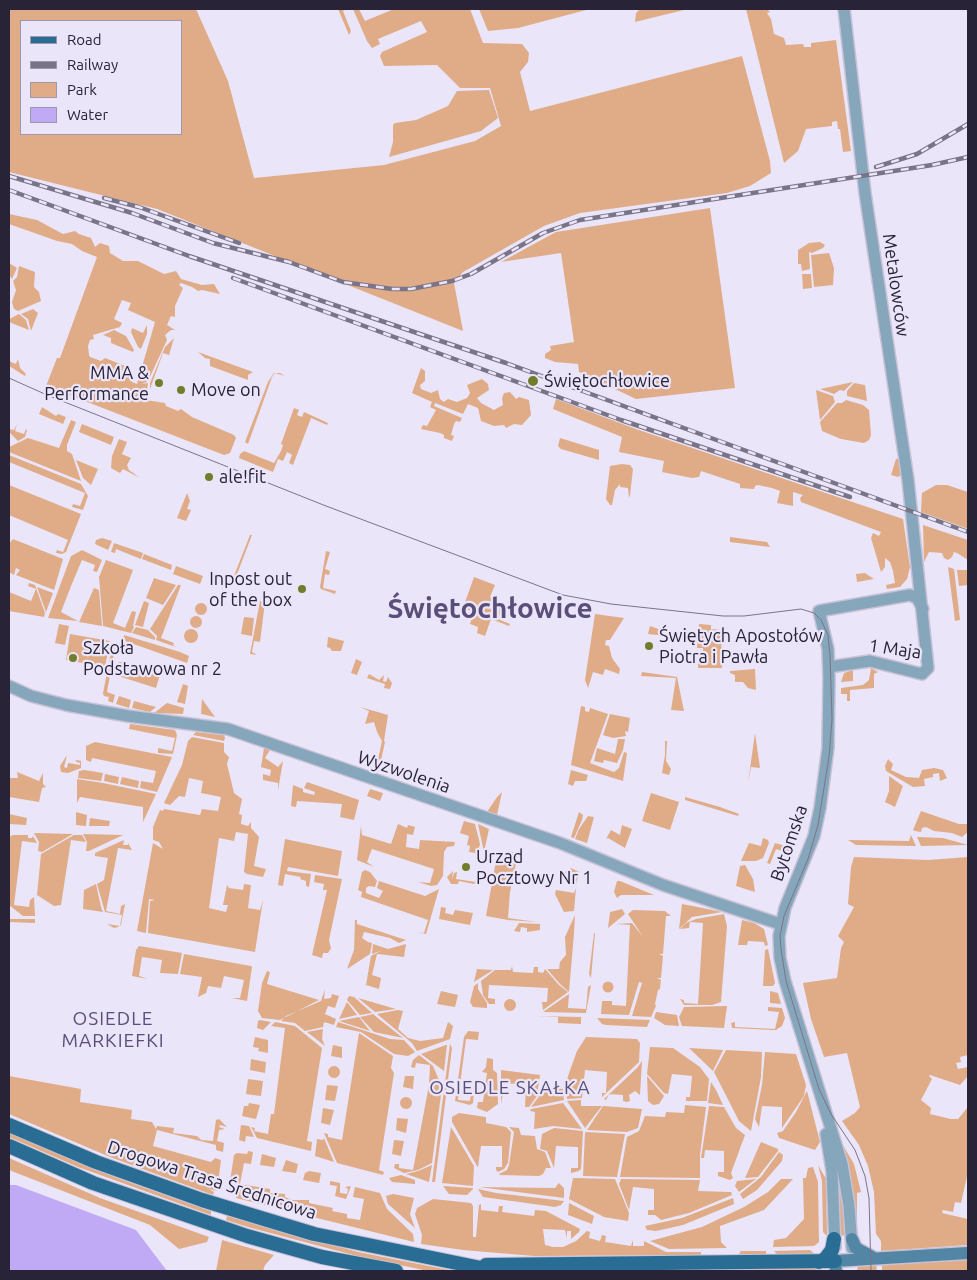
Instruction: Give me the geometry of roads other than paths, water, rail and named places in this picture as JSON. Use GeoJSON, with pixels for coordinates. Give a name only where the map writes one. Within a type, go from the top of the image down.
{"type":"FeatureCollection","features":[{"type":"Feature","properties":{"kind":"main road","name":"Drogowa Trasa Średnicowa"},"geometry":{"type":"LineString","coordinates":[[9,1125],[96,1162],[202,1200],[314,1234],[496,1271]]}},
{"type":"Feature","properties":{"kind":"main road"},"geometry":{"type":"LineString","coordinates":[[9,1146],[102,1186],[248,1236],[376,1271]]}},
{"type":"Feature","properties":{"kind":"main road"},"geometry":{"type":"LineString","coordinates":[[852,1238],[860,1252],[879,1259]]}},
{"type":"Feature","properties":{"kind":"main road"},"geometry":{"type":"LineString","coordinates":[[820,1262],[832,1250],[834,1239]]}},
{"type":"Feature","properties":{"kind":"main road"},"geometry":{"type":"LineString","coordinates":[[462,1265],[820,1262],[836,1266],[852,1266],[879,1259],[968,1253]]}},
{"type":"Feature","properties":{"kind":"main road"},"geometry":{"type":"LineString","coordinates":[[322,1257],[396,1271]]}},
{"type":"Feature","properties":{"kind":"street","name":"Metalowców"},"geometry":{"type":"LineString","coordinates":[[844,9],[865,193],[908,480],[923,609],[927,672]]}},
{"type":"Feature","properties":{"kind":"street","name":"Metalowców"},"geometry":{"type":"LineString","coordinates":[[903,596],[913,585],[918,566]]}},
{"type":"Feature","properties":{"kind":"street"},"geometry":{"type":"LineString","coordinates":[[903,596],[915,597],[923,609]]}},
{"type":"Feature","properties":{"kind":"street","name":"Bytomska"},"geometry":{"type":"LineString","coordinates":[[852,1266],[849,1206],[842,1164],[814,1080],[781,966],[780,924],[788,899],[808,853],[820,808],[830,727],[829,666],[820,611],[903,596]]}},
{"type":"Feature","properties":{"kind":"street","name":"1 Maja"},"geometry":{"type":"LineString","coordinates":[[829,666],[870,662],[922,674],[927,672]]}},
{"type":"Feature","properties":{"kind":"street","name":"Wyzwolenia"},"geometry":{"type":"LineString","coordinates":[[9,686],[31,696],[74,706],[228,729],[560,843],[663,885],[780,924]]}},
{"type":"Feature","properties":{"kind":"street","name":"Bytomska"},"geometry":{"type":"LineString","coordinates":[[814,1080],[830,1160],[836,1266]]}},
{"type":"Feature","properties":{"kind":"street"},"geometry":{"type":"LineString","coordinates":[[830,1160],[842,1164]]}},
{"type":"Feature","properties":{"kind":"water"},"geometry":{"type":"Polygon","coordinates":[[[9,1185],[16,1185],[136,1230],[167,1271],[9,1271],[9,1185]]]}},
{"type":"Feature","properties":{"kind":"tram line"},"geometry":{"type":"LineString","coordinates":[[9,378],[47,395],[326,506],[563,595],[611,604],[723,616],[744,616],[801,609],[814,613],[821,620],[828,635],[830,655],[832,719],[829,757],[818,825],[808,859],[784,916],[780,936],[786,981],[819,1089],[831,1114],[855,1150],[865,1176],[869,1198],[871,1271]]}},
{"type":"Feature","properties":{"kind":"railway"},"geometry":{"type":"LineString","coordinates":[[876,167],[917,154],[968,124]]}},
{"type":"Feature","properties":{"kind":"railway"},"geometry":{"type":"LineString","coordinates":[[9,176],[132,213],[213,243],[289,262],[343,282],[392,289],[411,289],[452,281],[471,274],[543,233],[580,220],[932,165],[968,157]]}},
{"type":"Feature","properties":{"kind":"railway"},"geometry":{"type":"LineString","coordinates":[[9,190],[189,256],[506,363],[968,532]]}},
{"type":"Feature","properties":{"kind":"railway"},"geometry":{"type":"LineString","coordinates":[[104,198],[139,207],[239,243]]}},
{"type":"Feature","properties":{"kind":"railway"},"geometry":{"type":"LineString","coordinates":[[233,278],[621,420],[850,497]]}},
{"type":"Feature","properties":{"kind":"place","name":"Świętochłowice"},"geometry":{"type":"Point","coordinates":[533,381]}},
{"type":"Feature","properties":{"kind":"place","name":"MMA & Performance"},"geometry":{"type":"Point","coordinates":[159,383]}},
{"type":"Feature","properties":{"kind":"place","name":"Move on"},"geometry":{"type":"Point","coordinates":[181,390]}},
{"type":"Feature","properties":{"kind":"place","name":"ale!fit"},"geometry":{"type":"Point","coordinates":[209,477]}},
{"type":"Feature","properties":{"kind":"place","name":"Inpost out of the box"},"geometry":{"type":"Point","coordinates":[302,589]}},
{"type":"Feature","properties":{"kind":"place","name":"Świętych Apostołów Piotra i Pawła"},"geometry":{"type":"Point","coordinates":[649,646]}},
{"type":"Feature","properties":{"kind":"place","name":"Szkoła Podstawowa nr 2"},"geometry":{"type":"Point","coordinates":[73,658]}},
{"type":"Feature","properties":{"kind":"place","name":"Urząd Pocztowy Nr 1"},"geometry":{"type":"Point","coordinates":[466,867]}},
{"type":"Feature","properties":{"kind":"district","name":"Świętochłowice"},"geometry":{"type":"Point","coordinates":[490,609]}},
{"type":"Feature","properties":{"kind":"district","name":"OSIEDLE MARKIEFKI"},"geometry":{"type":"Point","coordinates":[113,1030]}},
{"type":"Feature","properties":{"kind":"district","name":"OSIEDLE SKAŁKA"},"geometry":{"type":"Point","coordinates":[510,1088]}}]}
